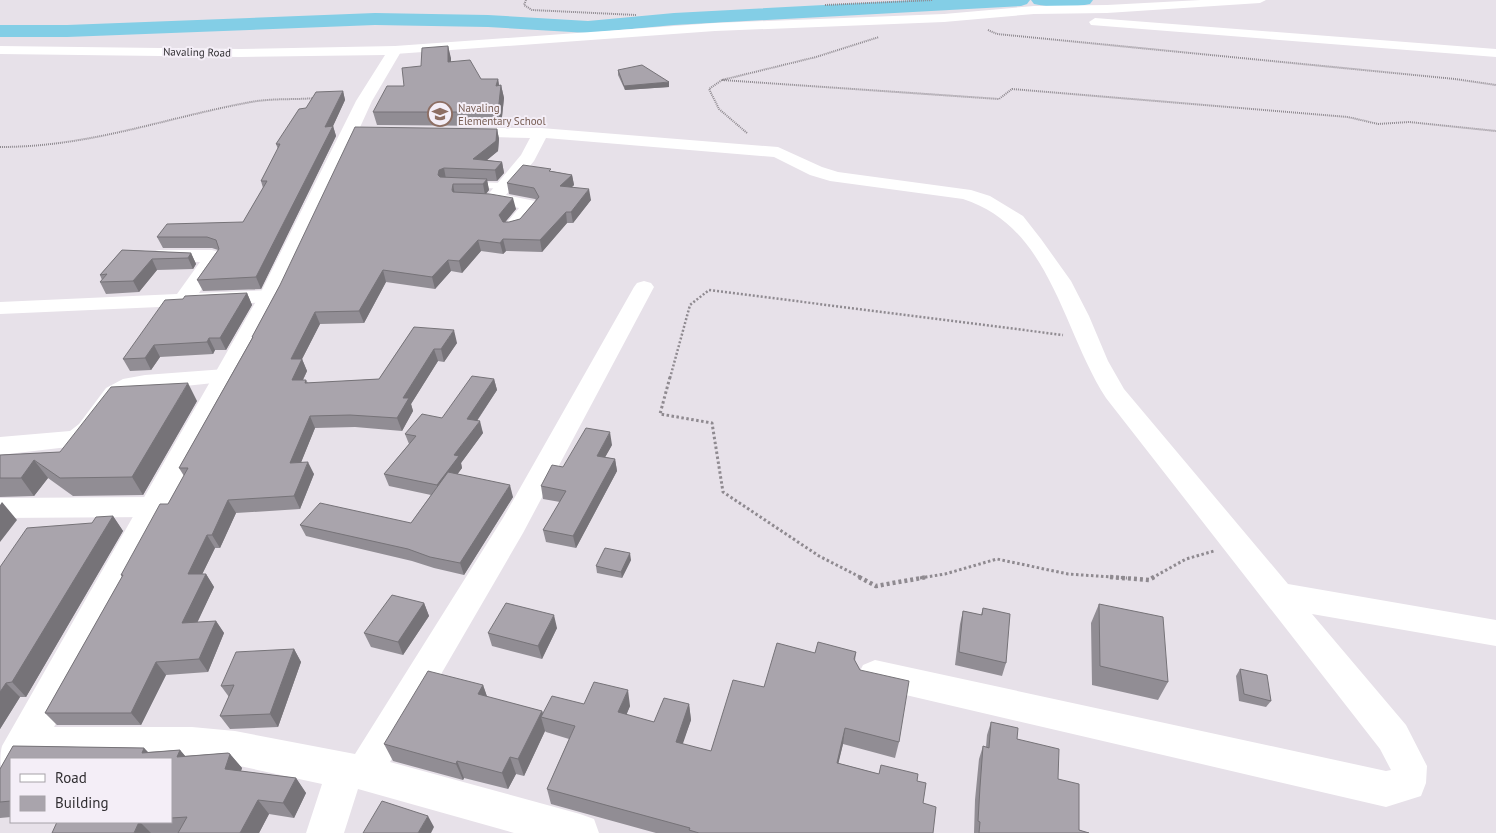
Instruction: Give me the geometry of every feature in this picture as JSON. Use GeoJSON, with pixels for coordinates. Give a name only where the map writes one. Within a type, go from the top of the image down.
{"type":"FeatureCollection","features":[{"type":"Feature","properties":{"kind":"street"},"geometry":{"type":"LineString","coordinates":[[17,757],[225,376],[271,296],[359,132],[364,101],[395,50],[623,36],[714,26],[918,19],[1260,0]]}},
{"type":"Feature","properties":{"kind":"street"},"geometry":{"type":"LineString","coordinates":[[992,14],[1496,54]]}},
{"type":"Feature","properties":{"kind":"street","name":"Navaling Road"},"geometry":{"type":"LineString","coordinates":[[0,50],[240,53],[395,50]]}},
{"type":"Feature","properties":{"kind":"street"},"geometry":{"type":"LineString","coordinates":[[444,133],[541,133],[778,152],[816,171],[836,177],[965,194],[984,200],[1003,210],[1016,220],[1060,282],[1078,316],[1096,361],[1114,394],[1393,737],[1409,766],[1408,783],[1386,789],[870,674]]}},
{"type":"Feature","properties":{"kind":"street"},"geometry":{"type":"LineString","coordinates":[[512,228],[530,207],[529,205],[495,195],[528,157],[541,133]]}},
{"type":"Feature","properties":{"kind":"street"},"geometry":{"type":"LineString","coordinates":[[156,256],[212,256],[212,259],[183,301]]}},
{"type":"Feature","properties":{"kind":"street"},"geometry":{"type":"LineString","coordinates":[[325,833],[354,771],[532,492],[586,394],[611,342],[644,287]]}},
{"type":"Feature","properties":{"kind":"street"},"geometry":{"type":"LineString","coordinates":[[0,308],[271,296]]}},
{"type":"Feature","properties":{"kind":"street"},"geometry":{"type":"LineString","coordinates":[[0,446],[76,439],[88,430],[115,393],[131,384],[225,376]]}},
{"type":"Feature","properties":{"kind":"street"},"geometry":{"type":"LineString","coordinates":[[0,508],[154,507]]}},
{"type":"Feature","properties":{"kind":"street"},"geometry":{"type":"LineString","coordinates":[[1276,595],[1496,633]]}},
{"type":"Feature","properties":{"kind":"street"},"geometry":{"type":"LineString","coordinates":[[17,757],[192,744],[235,748],[354,771],[580,833]]}},
{"type":"Feature","properties":{"kind":"street"},"geometry":{"type":"LineString","coordinates":[[0,787],[10,769]]}},
{"type":"Feature","properties":{"kind":"lane"},"geometry":{"type":"LineString","coordinates":[[465,185],[495,195]]}},
{"type":"Feature","properties":{"kind":"path"},"geometry":{"type":"LineString","coordinates":[[992,14],[973,24],[997,34],[1496,85]]}},
{"type":"Feature","properties":{"kind":"path"},"geometry":{"type":"LineString","coordinates":[[778,152],[753,138],[723,114],[712,101],[709,89],[722,80],[816,57],[882,36]]}},
{"type":"Feature","properties":{"kind":"path"},"geometry":{"type":"LineString","coordinates":[[722,80],[999,98],[1012,89],[1348,117],[1378,124],[1408,122],[1496,131]]}},
{"type":"Feature","properties":{"kind":"path"},"geometry":{"type":"LineString","coordinates":[[0,147],[28,148],[70,143],[252,102],[285,98],[320,98]]}},
{"type":"Feature","properties":{"kind":"path"},"geometry":{"type":"LineString","coordinates":[[1087,338],[708,290],[690,305],[660,414],[712,423],[723,492],[819,556],[876,586],[945,574],[997,559],[1068,574],[1149,580],[1186,558],[1236,546]]}},
{"type":"Feature","properties":{"kind":"building"},"geometry":{"type":"Polygon","coordinates":[[[448,46],[448,62],[470,60],[481,79],[498,79],[496,86],[501,85],[498,112],[373,112],[387,86],[404,86],[402,68],[421,66],[422,48],[448,46]]]}},
{"type":"Feature","properties":{"kind":"building"},"geometry":{"type":"Polygon","coordinates":[[[642,65],[669,82],[624,86],[618,70],[642,65]]]}},
{"type":"Feature","properties":{"kind":"building"},"geometry":{"type":"Polygon","coordinates":[[[343,91],[325,127],[333,126],[256,277],[197,280],[219,249],[216,240],[207,237],[157,237],[167,224],[243,222],[267,181],[261,181],[280,144],[276,144],[299,109],[306,108],[316,92],[343,91]]]}},
{"type":"Feature","properties":{"kind":"building"},"geometry":{"type":"Polygon","coordinates":[[[355,127],[497,129],[496,141],[473,159],[502,162],[495,170],[444,168],[439,170],[438,175],[440,177],[487,179],[483,184],[453,184],[452,190],[453,192],[490,194],[513,198],[499,215],[503,222],[520,219],[539,197],[534,188],[507,183],[523,165],[551,169],[549,171],[572,175],[560,186],[589,189],[571,212],[566,212],[540,240],[503,239],[500,243],[478,240],[459,261],[448,260],[432,277],[383,270],[359,311],[315,312],[291,359],[302,359],[292,380],[306,380],[305,383],[379,379],[414,327],[454,330],[441,349],[434,349],[403,398],[409,398],[397,418],[350,415],[310,416],[290,463],[308,462],[294,496],[228,500],[212,535],[207,535],[188,574],[206,574],[182,623],[216,621],[199,659],[156,662],[131,713],[45,713],[123,575],[121,575],[160,504],[168,504],[188,468],[179,468],[280,285],[355,127]]]}},
{"type":"Feature","properties":{"kind":"building"},"geometry":{"type":"Polygon","coordinates":[[[122,250],[191,253],[188,258],[152,259],[133,281],[100,282],[107,274],[100,275],[122,250]]]}},
{"type":"Feature","properties":{"kind":"building"},"geometry":{"type":"Polygon","coordinates":[[[247,293],[220,338],[209,338],[207,342],[154,345],[145,358],[123,359],[165,300],[183,299],[185,296],[247,293]]]}},
{"type":"Feature","properties":{"kind":"building"},"geometry":{"type":"Polygon","coordinates":[[[472,376],[494,379],[467,419],[480,421],[454,455],[459,456],[437,485],[384,474],[416,436],[405,434],[422,414],[442,418],[472,376]]]}},
{"type":"Feature","properties":{"kind":"building"},"geometry":{"type":"Polygon","coordinates":[[[188,383],[132,477],[60,478],[34,460],[21,478],[0,478],[0,455],[60,452],[111,387],[188,383]]]}},
{"type":"Feature","properties":{"kind":"building"},"geometry":{"type":"Polygon","coordinates":[[[586,428],[610,432],[597,456],[615,459],[573,536],[543,530],[566,491],[541,486],[552,465],[563,467],[586,428]]]}},
{"type":"Feature","properties":{"kind":"building"},"geometry":{"type":"Polygon","coordinates":[[[448,472],[510,485],[460,563],[430,557],[408,549],[300,525],[320,503],[411,523],[448,472]]]}},
{"type":"Feature","properties":{"kind":"building"},"geometry":{"type":"Polygon","coordinates":[[[113,516],[12,682],[6,683],[0,692],[0,567],[27,528],[92,523],[96,517],[113,516]]]}},
{"type":"Feature","properties":{"kind":"building"},"geometry":{"type":"Polygon","coordinates":[[[605,548],[630,553],[621,572],[596,566],[605,548]]]}},
{"type":"Feature","properties":{"kind":"building"},"geometry":{"type":"Polygon","coordinates":[[[392,595],[424,603],[398,642],[364,633],[392,595]]]}},
{"type":"Feature","properties":{"kind":"building"},"geometry":{"type":"Polygon","coordinates":[[[506,603],[554,615],[538,646],[488,633],[506,603]]]}},
{"type":"Feature","properties":{"kind":"building"},"geometry":{"type":"Polygon","coordinates":[[[1099,604],[1163,617],[1168,682],[1100,666],[1099,604]]]}},
{"type":"Feature","properties":{"kind":"building"},"geometry":{"type":"Polygon","coordinates":[[[983,608],[1010,614],[1006,663],[959,652],[963,611],[982,615],[983,608]]]}},
{"type":"Feature","properties":{"kind":"building"},"geometry":{"type":"Polygon","coordinates":[[[818,642],[856,652],[854,659],[860,670],[909,681],[899,742],[845,728],[837,763],[879,774],[881,765],[918,774],[917,781],[926,783],[923,803],[936,807],[933,833],[699,833],[689,830],[690,828],[547,789],[575,726],[541,717],[552,696],[584,704],[594,682],[628,690],[618,712],[654,722],[664,698],[689,704],[676,742],[711,751],[733,680],[764,687],[777,643],[815,653],[818,642]]]}},
{"type":"Feature","properties":{"kind":"building"},"geometry":{"type":"Polygon","coordinates":[[[294,649],[270,714],[220,716],[234,685],[221,686],[236,652],[294,649]]]}},
{"type":"Feature","properties":{"kind":"building"},"geometry":{"type":"Polygon","coordinates":[[[1240,669],[1267,675],[1271,701],[1244,694],[1240,669]]]}},
{"type":"Feature","properties":{"kind":"building"},"geometry":{"type":"Polygon","coordinates":[[[428,671],[483,685],[478,694],[542,711],[518,759],[510,757],[502,773],[457,761],[456,764],[384,744],[428,671]]]}},
{"type":"Feature","properties":{"kind":"building"},"geometry":{"type":"Polygon","coordinates":[[[991,722],[1018,728],[1017,739],[1059,749],[1058,779],[1079,784],[1079,830],[1089,833],[979,833],[980,822],[978,821],[983,746],[989,748],[991,722]]]}},
{"type":"Feature","properties":{"kind":"building"},"geometry":{"type":"Polygon","coordinates":[[[13,746],[144,748],[142,753],[180,750],[177,757],[228,753],[230,754],[225,769],[296,778],[283,803],[258,800],[240,833],[178,833],[187,817],[172,818],[172,758],[10,758],[10,801],[0,802],[0,769],[13,746]]]}},
{"type":"Feature","properties":{"kind":"building"},"geometry":{"type":"Polygon","coordinates":[[[382,801],[428,816],[418,833],[363,833],[382,801]]]}},
{"type":"Feature","properties":{"kind":"building"},"geometry":{"type":"Polygon","coordinates":[[[57,823],[139,823],[134,833],[52,833],[57,823]]]}},
{"type":"Feature","properties":{"kind":"waterway"},"geometry":{"type":"LineString","coordinates":[[0,31],[67,31],[375,19],[488,21],[588,27],[674,19],[1021,0]]}},
{"type":"Feature","properties":{"kind":"waterway"},"geometry":{"type":"LineString","coordinates":[[1040,0],[1059,2],[1084,0]]}},
{"type":"Feature","properties":{"kind":"place","name":"Navaling Elementary School"},"geometry":{"type":"Point","coordinates":[440,114]}}]}
